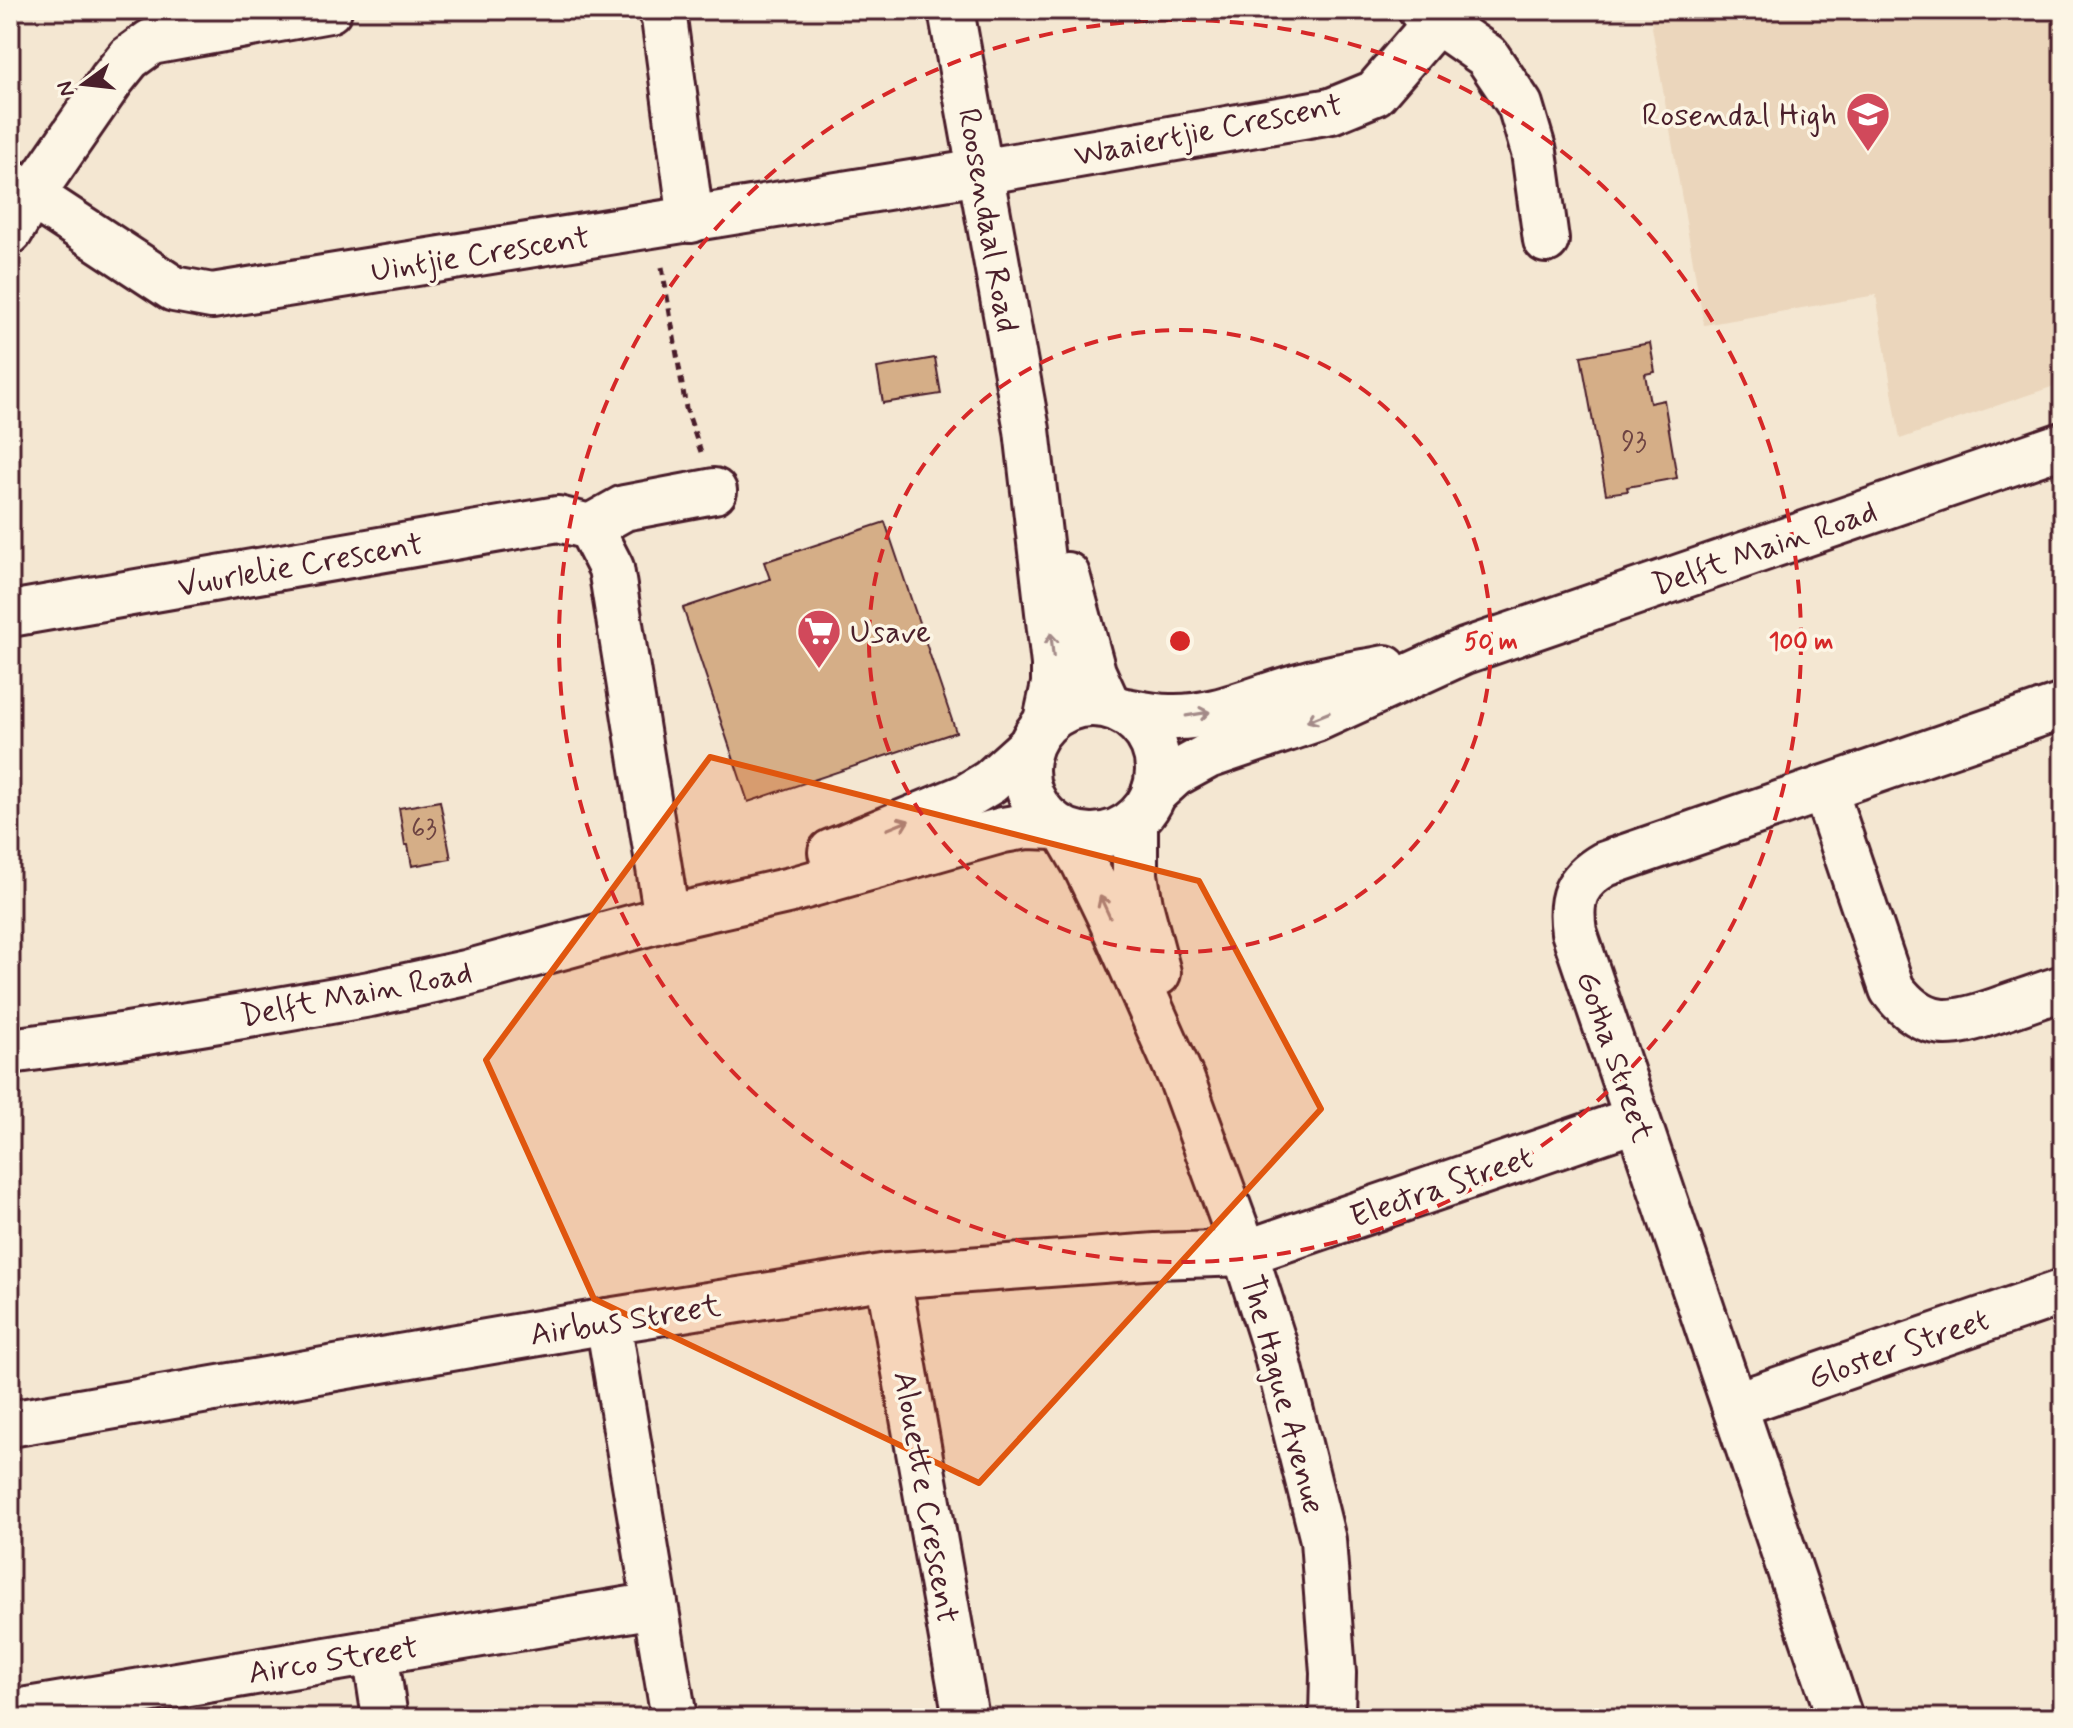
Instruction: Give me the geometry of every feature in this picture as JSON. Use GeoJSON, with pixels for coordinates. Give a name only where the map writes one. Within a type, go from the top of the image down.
{"type":"FeatureCollection","features":[{"type":"Feature","properties":{"kind":"street"},"geometry":{"type":"LineString","coordinates":[[17,203],[129,58],[151,42],[329,10]]}},
{"type":"Feature","properties":{"kind":"street"},"geometry":{"type":"LineString","coordinates":[[660,10],[664,18],[673,222]]}},
{"type":"Feature","properties":{"kind":"street","name":"Roosendaal Road"},"geometry":{"type":"LineString","coordinates":[[951,10],[1027,430],[1054,664],[1054,684],[1038,734]]}},
{"type":"Feature","properties":{"kind":"street"},"geometry":{"type":"LineString","coordinates":[[1434,14],[1487,56],[1520,105],[1534,152],[1546,240]]}},
{"type":"Feature","properties":{"kind":"street","name":"Waaiertjie Crescent"},"geometry":{"type":"LineString","coordinates":[[980,172],[1331,111],[1375,93],[1434,14]]}},
{"type":"Feature","properties":{"kind":"street","name":"Uintjie Crescent"},"geometry":{"type":"LineString","coordinates":[[17,203],[174,289],[212,296],[980,172]]}},
{"type":"Feature","properties":{"kind":"street","name":"Roosendaal Road"},"geometry":{"type":"LineString","coordinates":[[1027,430],[1093,672],[1114,707]]}},
{"type":"Feature","properties":{"kind":"street","name":"Delft Main Road"},"geometry":{"type":"LineString","coordinates":[[1144,807],[1175,774],[1208,756],[1316,719],[1465,651],[2063,445]]}},
{"type":"Feature","properties":{"kind":"street"},"geometry":{"type":"LineString","coordinates":[[682,914],[611,568],[590,527],[624,508],[714,491]]}},
{"type":"Feature","properties":{"kind":"street","name":"Vuurlelie Crescent"},"geometry":{"type":"LineString","coordinates":[[10,614],[558,519],[590,527]]}},
{"type":"Feature","properties":{"kind":"street","name":"Delft Main Road"},"geometry":{"type":"LineString","coordinates":[[1114,707],[1158,716],[1193,716],[1307,684],[1465,651]]}},
{"type":"Feature","properties":{"kind":"street"},"geometry":{"type":"LineString","coordinates":[[1091,703],[1114,707],[1139,722],[1151,740],[1158,761],[1157,783],[1144,807],[1119,831],[1102,836],[1084,836],[1061,829],[1035,804],[1027,785],[1026,766],[1038,734],[1059,712],[1091,703]]}},
{"type":"Feature","properties":{"kind":"street","name":"Gotha Street"},"geometry":{"type":"LineString","coordinates":[[1840,1718],[1574,932],[1571,914],[1574,895],[1592,871],[1605,864],[2063,706]]}},
{"type":"Feature","properties":{"kind":"street","name":"Delft Main Road"},"geometry":{"type":"LineString","coordinates":[[682,914],[743,886],[958,801],[990,782],[1038,734]]}},
{"type":"Feature","properties":{"kind":"street"},"geometry":{"type":"LineString","coordinates":[[1824,788],[1892,989],[1912,1011],[1945,1023],[1964,1022],[2063,988]]}},
{"type":"Feature","properties":{"kind":"street","name":"The Hague Avenue"},"geometry":{"type":"LineString","coordinates":[[1144,807],[1134,848],[1135,875],[1182,1080]]}},
{"type":"Feature","properties":{"kind":"street","name":"Delft Main Road"},"geometry":{"type":"LineString","coordinates":[[10,1051],[128,1035],[370,994],[466,973],[682,914],[791,890],[1003,830],[1027,826],[1061,829]]}},
{"type":"Feature","properties":{"kind":"street","name":"The Hague Avenue"},"geometry":{"type":"LineString","coordinates":[[1061,829],[1084,863],[1182,1080],[1245,1253],[1274,1344],[1323,1540],[1333,1673],[1332,1718]]}},
{"type":"Feature","properties":{"kind":"street","name":"Electra Street"},"geometry":{"type":"LineString","coordinates":[[1245,1253],[1637,1119]]}},
{"type":"Feature","properties":{"kind":"street","name":"Airbus Street"},"geometry":{"type":"LineString","coordinates":[[10,1424],[888,1276],[1156,1256],[1245,1253]]}},
{"type":"Feature","properties":{"kind":"street","name":"Alouette Crescent"},"geometry":{"type":"LineString","coordinates":[[888,1276],[966,1718]]}},
{"type":"Feature","properties":{"kind":"street","name":"Gloster Street"},"geometry":{"type":"LineString","coordinates":[[1734,1405],[2063,1292]]}},
{"type":"Feature","properties":{"kind":"street"},"geometry":{"type":"LineString","coordinates":[[608,1321],[674,1718]]}},
{"type":"Feature","properties":{"kind":"street","name":"Airco Street"},"geometry":{"type":"LineString","coordinates":[[10,1713],[655,1605]]}},
{"type":"Feature","properties":{"kind":"street"},"geometry":{"type":"LineString","coordinates":[[375,1652],[385,1718]]}},
{"type":"Feature","properties":{"kind":"path"},"geometry":{"type":"LineString","coordinates":[[673,222],[686,408],[714,491]]}},
{"type":"Feature","properties":{"kind":"highlighted area"},"geometry":{"type":"Polygon","coordinates":[[[710,757],[1199,881],[1321,1109],[979,1483],[594,1299],[486,1060],[710,757]]]}},
{"type":"Feature","properties":{"kind":"shaded area","name":"Rosendal High"},"geometry":{"type":"Polygon","coordinates":[[[1649,10],[2063,10],[2063,383],[1900,439],[1876,295],[1704,325],[1649,10]]]}},
{"type":"Feature","properties":{"kind":"building"},"geometry":{"type":"Polygon","coordinates":[[[1650,343],[1655,372],[1645,374],[1650,403],[1664,400],[1677,478],[1606,494],[1581,356],[1650,343]]]}},
{"type":"Feature","properties":{"kind":"building"},"geometry":{"type":"Polygon","coordinates":[[[935,358],[941,394],[883,403],[877,368],[935,358]]]}},
{"type":"Feature","properties":{"kind":"building","name":"Usave"},"geometry":{"type":"Polygon","coordinates":[[[885,522],[956,732],[748,802],[683,608],[770,579],[764,562],[885,522]]]}},
{"type":"Feature","properties":{"kind":"building"},"geometry":{"type":"Polygon","coordinates":[[[440,801],[451,859],[412,866],[399,808],[440,801]]]}},
{"type":"Feature","properties":{"kind":"place","name":"Rosendal High"},"geometry":{"type":"Point","coordinates":[1868,153]}},
{"type":"Feature","properties":{"kind":"place","name":"Usave"},"geometry":{"type":"Point","coordinates":[819,670]}}]}
